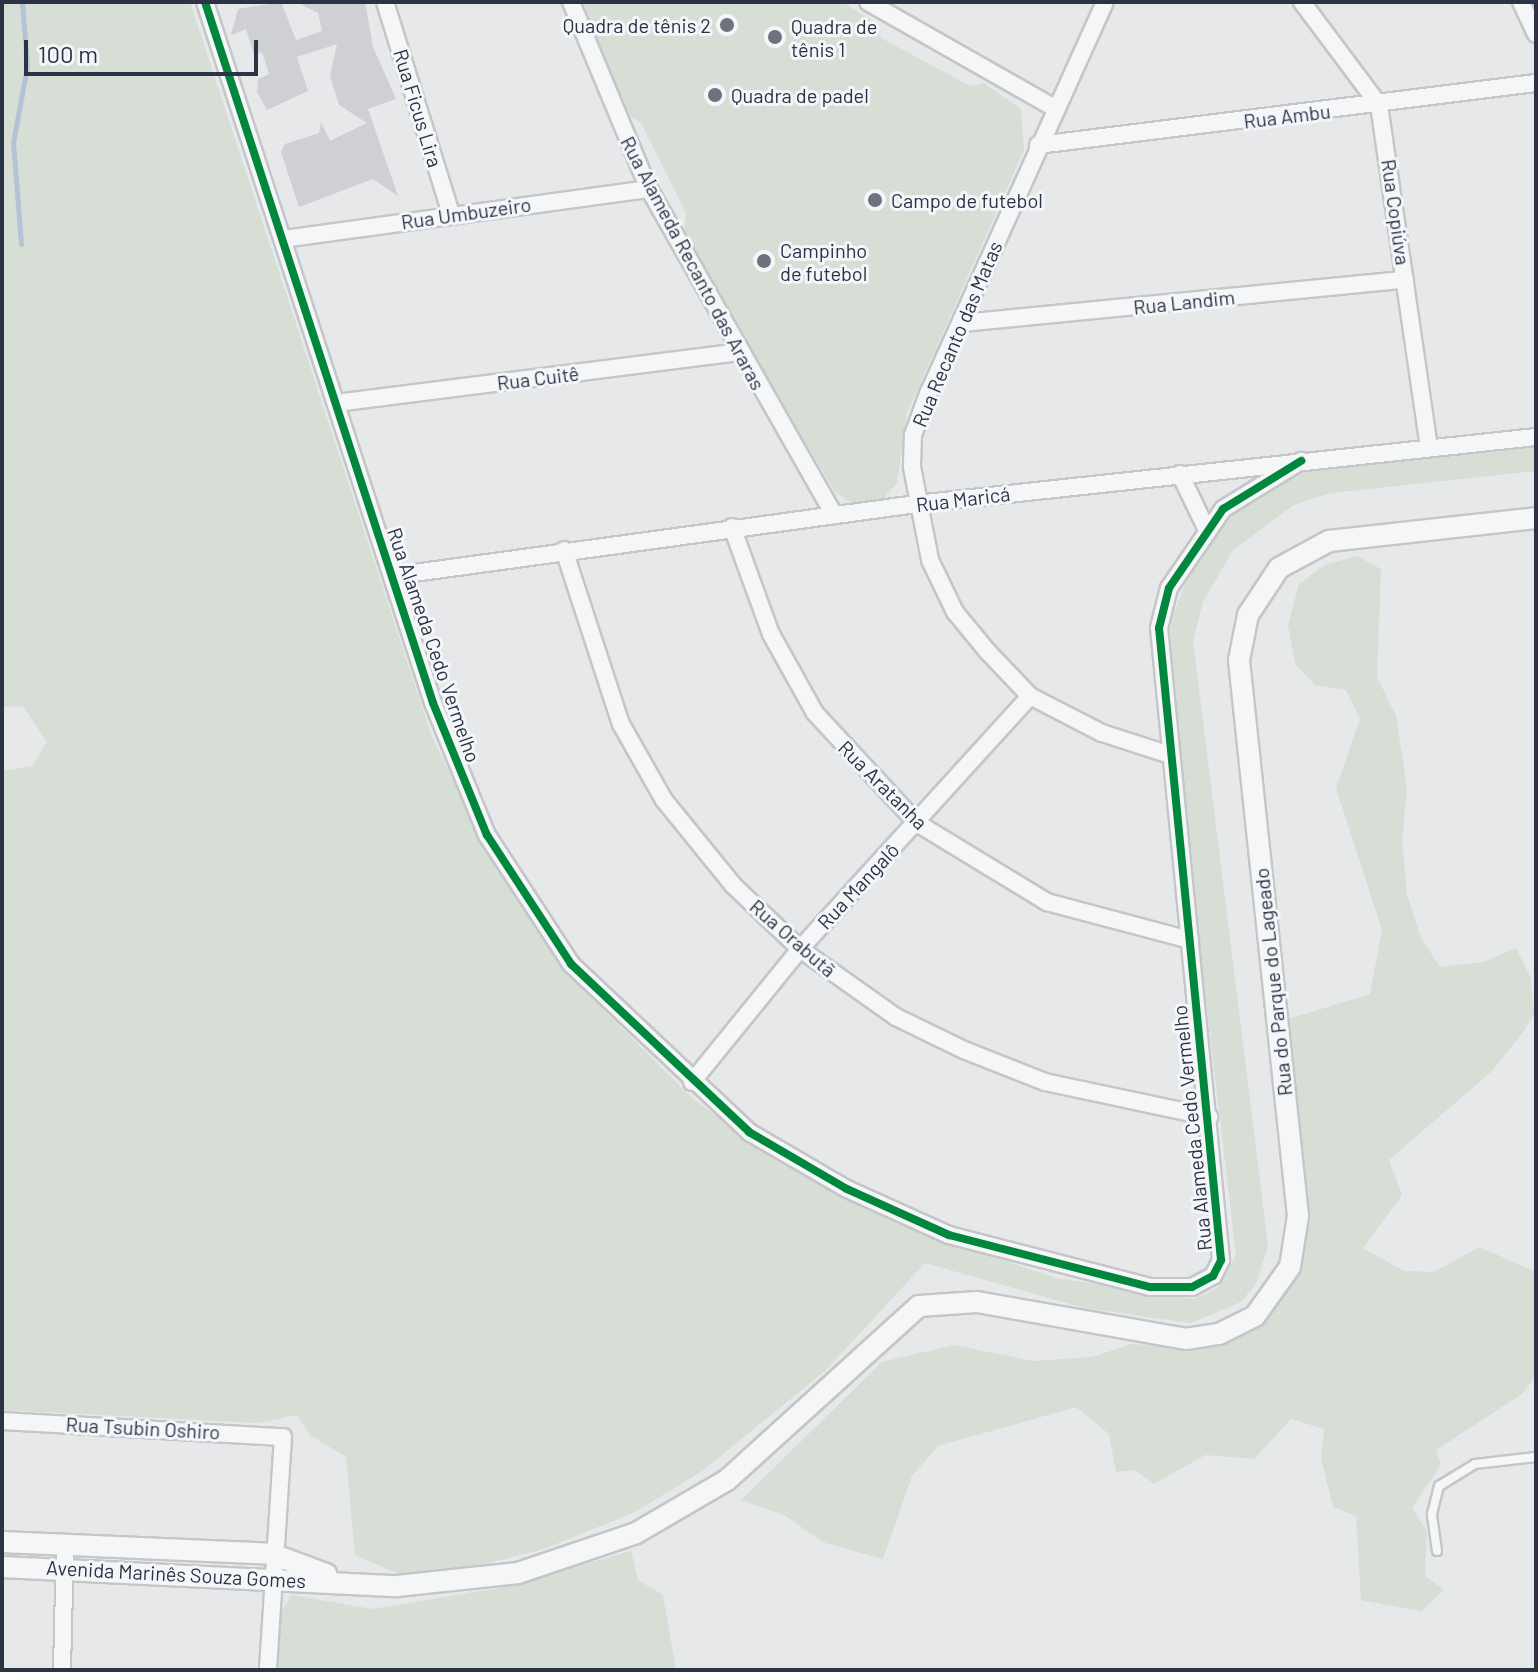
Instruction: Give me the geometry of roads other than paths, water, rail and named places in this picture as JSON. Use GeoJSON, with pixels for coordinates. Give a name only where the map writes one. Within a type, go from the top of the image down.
{"type":"FeatureCollection","features":[{"type":"Feature","properties":{"kind":"street","name":"Rua Alameda Cedo Vermelho"},"geometry":{"type":"LineString","coordinates":[[205,2],[392,576],[487,835],[571,964],[692,1082],[749,1132],[847,1189],[949,1235],[1150,1287],[1192,1287],[1213,1276],[1221,1260],[1209,1117],[1167,754],[1159,628],[1169,588],[1207,530],[1263,479],[1301,461]]}},
{"type":"Feature","properties":{"kind":"street","name":"Rua Ficus Lira"},"geometry":{"type":"LineString","coordinates":[[385,2],[451,214]]}},
{"type":"Feature","properties":{"kind":"street","name":"Rua Alameda Recanto das Araras"},"geometry":{"type":"LineString","coordinates":[[571,2],[649,189],[834,515]]}},
{"type":"Feature","properties":{"kind":"street"},"geometry":{"type":"LineString","coordinates":[[868,2],[1056,109]]}},
{"type":"Feature","properties":{"kind":"street","name":"Rua Recanto das Matas"},"geometry":{"type":"LineString","coordinates":[[1105,2],[1038,145],[913,435],[916,504],[955,612],[1030,696],[1102,733],[1167,754]]}},
{"type":"Feature","properties":{"kind":"street","name":"Rua Copiúva"},"geometry":{"type":"LineString","coordinates":[[1302,2],[1379,105],[1429,446]]}},
{"type":"Feature","properties":{"kind":"street"},"geometry":{"type":"LineString","coordinates":[[1521,2],[1536,34]]}},
{"type":"Feature","properties":{"kind":"street","name":"Rua Ambu"},"geometry":{"type":"LineString","coordinates":[[1038,145],[1379,105],[1536,83]]}},
{"type":"Feature","properties":{"kind":"street","name":"Rua Umbuzeiro"},"geometry":{"type":"LineString","coordinates":[[283,239],[649,189]]}},
{"type":"Feature","properties":{"kind":"street","name":"Rua Landim"},"geometry":{"type":"LineString","coordinates":[[963,323],[1405,280]]}},
{"type":"Feature","properties":{"kind":"street","name":"Rua Cuitê"},"geometry":{"type":"LineString","coordinates":[[336,403],[739,352]]}},
{"type":"Feature","properties":{"kind":"street","name":"Rua Maricá"},"geometry":{"type":"LineString","coordinates":[[392,576],[916,504],[1429,446],[1536,437]]}},
{"type":"Feature","properties":{"kind":"street"},"geometry":{"type":"LineString","coordinates":[[1180,474],[1207,530]]}},
{"type":"Feature","properties":{"kind":"street","name":"Rua do Parque do Lageado"},"geometry":{"type":"LineString","coordinates":[[919,1306],[977,1302],[1186,1339],[1219,1334],[1255,1316],[1279,1288],[1298,1216],[1239,660],[1248,615],[1279,568],[1329,541],[1536,518]]}},
{"type":"Feature","properties":{"kind":"street","name":"Rua Aratanha"},"geometry":{"type":"LineString","coordinates":[[732,527],[771,634],[815,713],[917,823],[1047,902],[1190,940]]}},
{"type":"Feature","properties":{"kind":"street","name":"Rua Orabutã"},"geometry":{"type":"LineString","coordinates":[[564,550],[621,724],[664,800],[733,885],[800,949],[896,1017],[964,1050],[1045,1082],[1209,1117]]}},
{"type":"Feature","properties":{"kind":"street","name":"Rua Mangalô"},"geometry":{"type":"LineString","coordinates":[[692,1082],[800,949],[1030,696]]}},
{"type":"Feature","properties":{"kind":"street","name":"Avenida Marinês Souza Gomes"},"geometry":{"type":"LineString","coordinates":[[2,1567],[432,1584],[518,1573],[648,1528],[763,1453],[919,1306]]}},
{"type":"Feature","properties":{"kind":"street","name":"Rua Tsubin Oshiro"},"geometry":{"type":"LineString","coordinates":[[2,1421],[283,1437],[272,1554]]}},
{"type":"Feature","properties":{"kind":"street","name":"Avenida Marinês Souza Gomes"},"geometry":{"type":"LineString","coordinates":[[2,1542],[272,1554],[350,1583]]}},
{"type":"Feature","properties":{"kind":"street"},"geometry":{"type":"LineString","coordinates":[[62,1670],[65,1544]]}},
{"type":"Feature","properties":{"kind":"street"},"geometry":{"type":"LineString","coordinates":[[268,1670],[272,1554]]}},
{"type":"Feature","properties":{"kind":"lane"},"geometry":{"type":"LineString","coordinates":[[1437,1551],[1432,1514],[1439,1486],[1475,1464],[1536,1457]]}},
{"type":"Feature","properties":{"kind":"waterway"},"geometry":{"type":"LineString","coordinates":[[21,244],[13,143],[27,66],[22,2]]}},
{"type":"Feature","properties":{"kind":"place","name":"Quadra de tênis 2"},"geometry":{"type":"Point","coordinates":[727,25]}},
{"type":"Feature","properties":{"kind":"place","name":"Quadra de tênis 1"},"geometry":{"type":"Point","coordinates":[775,37]}},
{"type":"Feature","properties":{"kind":"place","name":"Quadra de padel"},"geometry":{"type":"Point","coordinates":[715,95]}},
{"type":"Feature","properties":{"kind":"place","name":"Campo de futebol"},"geometry":{"type":"Point","coordinates":[875,200]}},
{"type":"Feature","properties":{"kind":"place","name":"Campinho de futebol"},"geometry":{"type":"Point","coordinates":[764,261]}}]}
